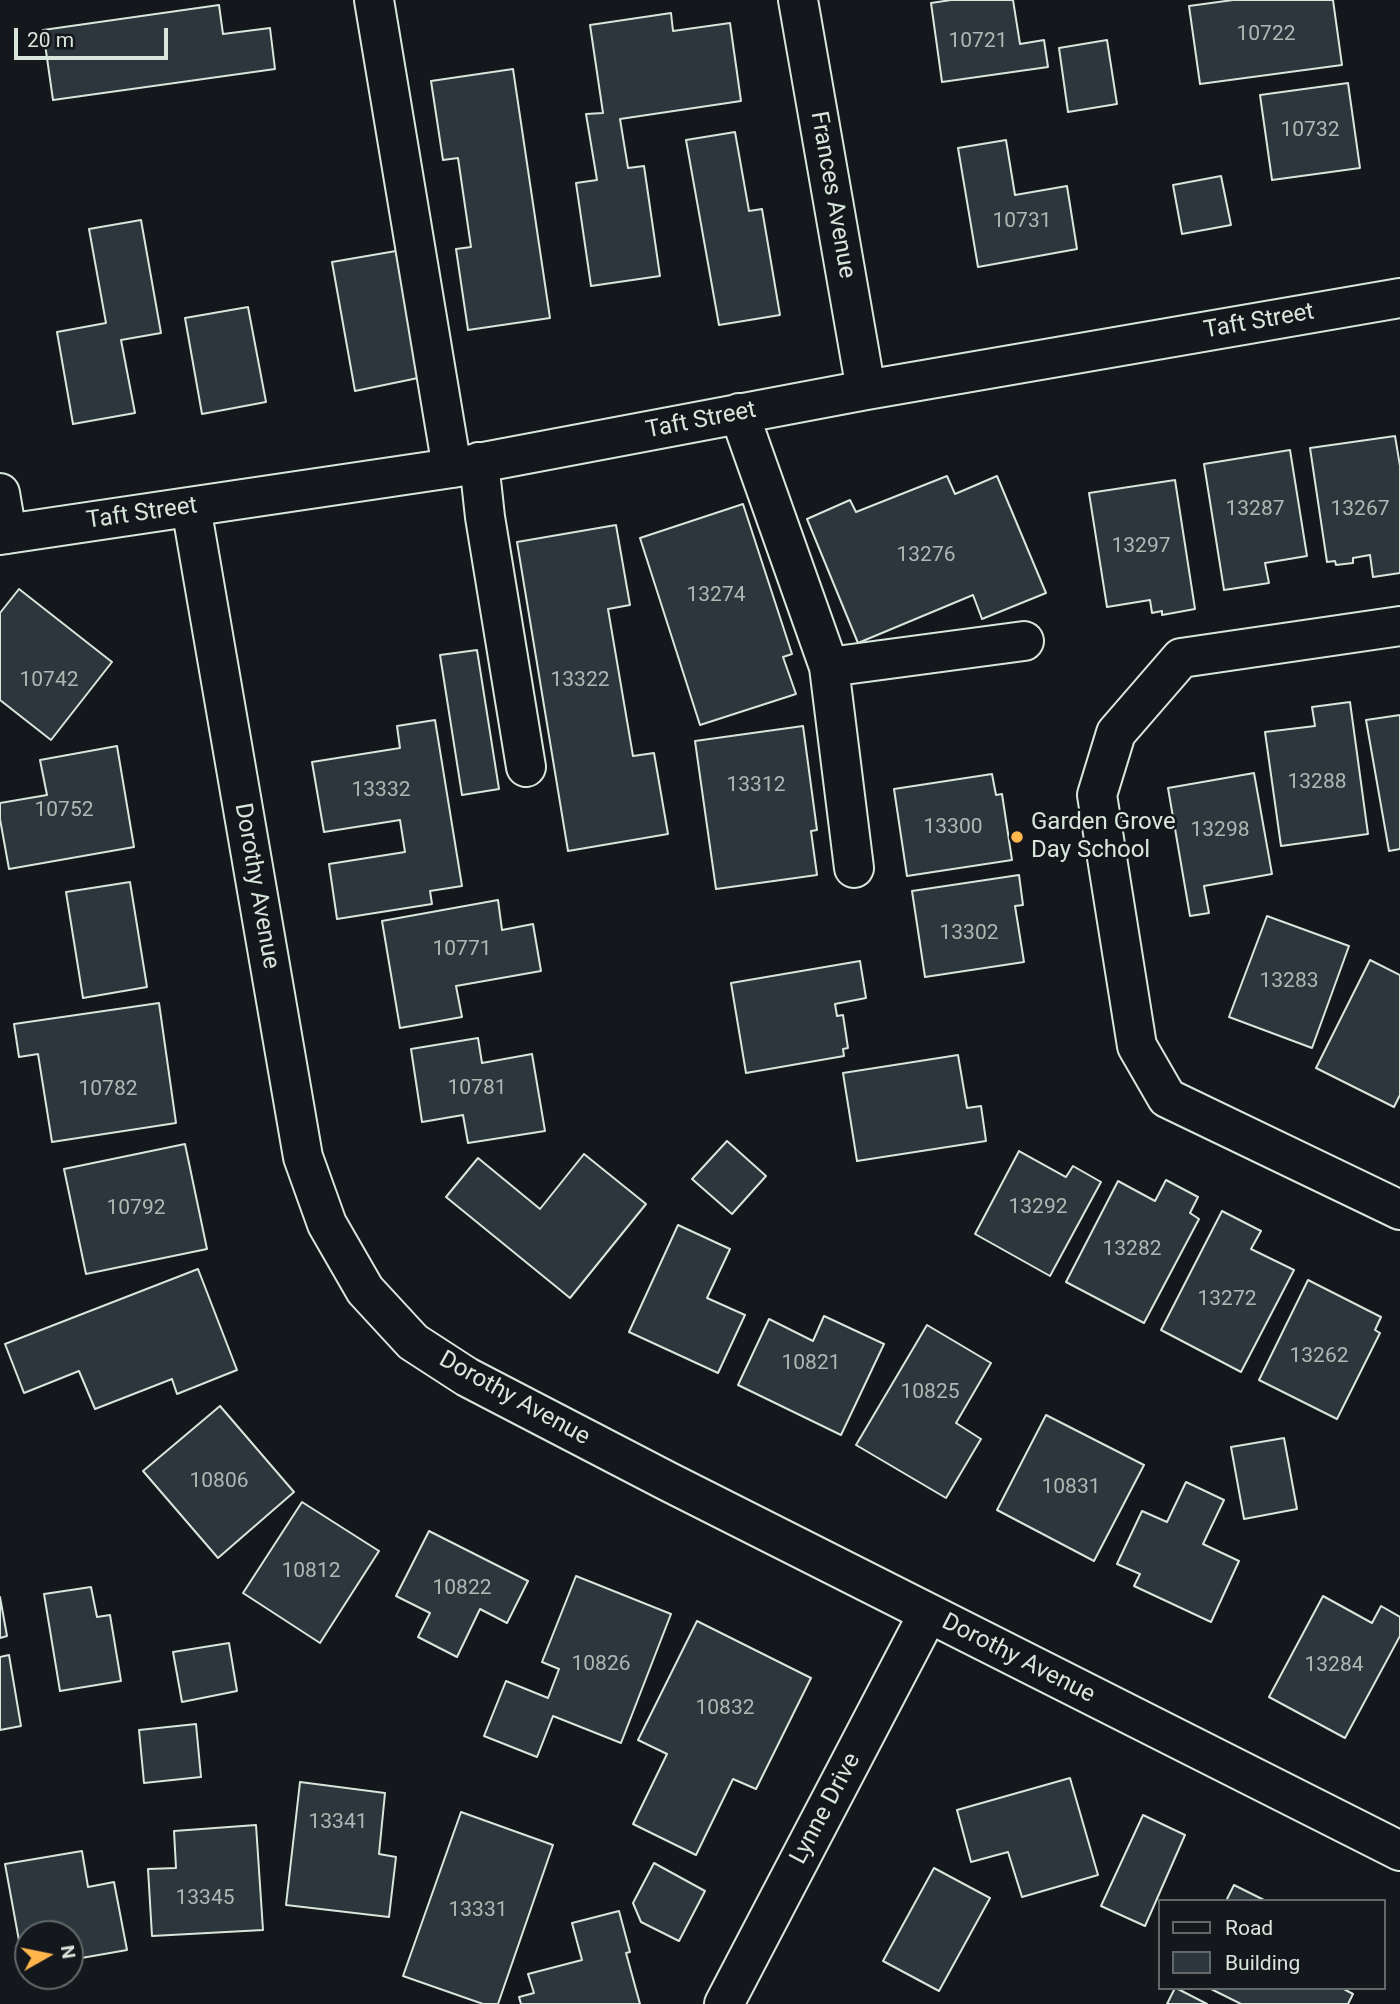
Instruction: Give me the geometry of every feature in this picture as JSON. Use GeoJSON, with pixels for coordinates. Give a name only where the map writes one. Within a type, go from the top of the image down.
{"type":"FeatureCollection","features":[{"type":"Feature","properties":{"kind":"street"},"geometry":{"type":"LineString","coordinates":[[374,0],[465,465],[485,517],[526,767]]}},
{"type":"Feature","properties":{"kind":"street","name":"Frances Avenue"},"geometry":{"type":"LineString","coordinates":[[798,0],[866,390]]}},
{"type":"Feature","properties":{"kind":"street","name":"Taft Street"},"geometry":{"type":"LineString","coordinates":[[4,534],[465,465],[866,390],[1400,298]]}},
{"type":"Feature","properties":{"kind":"street"},"geometry":{"type":"LineString","coordinates":[[739,413],[829,667],[853,868]]}},
{"type":"Feature","properties":{"kind":"street"},"geometry":{"type":"LineString","coordinates":[[0,493],[4,534]]}},
{"type":"Feature","properties":{"kind":"street","name":"Dorothy Avenue"},"geometry":{"type":"LineString","coordinates":[[191,507],[303,1157],[327,1224],[365,1290],[413,1342],[467,1377],[928,1614],[1400,1850]]}},
{"type":"Feature","properties":{"kind":"street"},"geometry":{"type":"LineString","coordinates":[[1400,625],[1181,658],[1116,733],[1097,795],[1137,1046],[1167,1098],[1400,1210]]}},
{"type":"Feature","properties":{"kind":"street"},"geometry":{"type":"LineString","coordinates":[[829,667],[1024,641]]}},
{"type":"Feature","properties":{"kind":"street","name":"Lynne Drive"},"geometry":{"type":"LineString","coordinates":[[724,2004],[928,1614]]}},
{"type":"Feature","properties":{"kind":"building"},"geometry":{"type":"Polygon","coordinates":[[[951,0],[1013,0],[1020,44],[1044,40],[1048,67],[942,82],[931,3],[951,0]]]}},
{"type":"Feature","properties":{"kind":"building"},"geometry":{"type":"Polygon","coordinates":[[[1233,0],[1333,0],[1342,65],[1200,84],[1189,6],[1233,0]]]}},
{"type":"Feature","properties":{"kind":"building"},"geometry":{"type":"Polygon","coordinates":[[[219,5],[223,34],[270,28],[275,69],[53,100],[43,30],[219,5]]]}},
{"type":"Feature","properties":{"kind":"building"},"geometry":{"type":"Polygon","coordinates":[[[671,13],[673,31],[730,23],[741,101],[620,119],[628,168],[644,166],[660,276],[591,286],[576,183],[597,180],[586,114],[603,113],[590,25],[671,13]]]}},
{"type":"Feature","properties":{"kind":"building"},"geometry":{"type":"Polygon","coordinates":[[[1107,40],[1117,104],[1068,112],[1059,48],[1107,40]]]}},
{"type":"Feature","properties":{"kind":"building"},"geometry":{"type":"Polygon","coordinates":[[[513,69],[550,318],[468,330],[456,249],[471,247],[458,158],[443,160],[431,81],[513,69]]]}},
{"type":"Feature","properties":{"kind":"building"},"geometry":{"type":"Polygon","coordinates":[[[1348,83],[1360,168],[1272,180],[1260,95],[1348,83]]]}},
{"type":"Feature","properties":{"kind":"building"},"geometry":{"type":"Polygon","coordinates":[[[735,132],[749,211],[762,209],[780,315],[719,325],[686,140],[735,132]]]}},
{"type":"Feature","properties":{"kind":"building"},"geometry":{"type":"Polygon","coordinates":[[[1006,140],[1015,195],[1067,186],[1077,249],[978,267],[958,148],[1006,140]]]}},
{"type":"Feature","properties":{"kind":"building"},"geometry":{"type":"Polygon","coordinates":[[[1221,176],[1231,225],[1182,234],[1173,185],[1221,176]]]}},
{"type":"Feature","properties":{"kind":"building"},"geometry":{"type":"Polygon","coordinates":[[[141,220],[161,333],[121,340],[135,413],[73,424],[57,332],[106,323],[89,229],[141,220]]]}},
{"type":"Feature","properties":{"kind":"building"},"geometry":{"type":"Polygon","coordinates":[[[396,251],[418,378],[355,391],[332,262],[396,251]]]}},
{"type":"Feature","properties":{"kind":"building"},"geometry":{"type":"Polygon","coordinates":[[[248,307],[266,402],[202,414],[185,318],[248,307]]]}},
{"type":"Feature","properties":{"kind":"building"},"geometry":{"type":"Polygon","coordinates":[[[1395,436],[1400,466],[1400,573],[1373,577],[1370,555],[1353,558],[1353,563],[1336,565],[1335,561],[1327,562],[1310,448],[1395,436]]]}},
{"type":"Feature","properties":{"kind":"building"},"geometry":{"type":"Polygon","coordinates":[[[1290,450],[1307,556],[1265,563],[1269,583],[1224,590],[1204,464],[1290,450]]]}},
{"type":"Feature","properties":{"kind":"building"},"geometry":{"type":"Polygon","coordinates":[[[947,476],[955,494],[997,476],[1046,593],[982,619],[973,595],[858,643],[807,519],[850,500],[856,512],[947,476]]]}},
{"type":"Feature","properties":{"kind":"building"},"geometry":{"type":"Polygon","coordinates":[[[1175,480],[1195,609],[1162,615],[1162,611],[1152,613],[1150,600],[1107,607],[1089,493],[1175,480]]]}},
{"type":"Feature","properties":{"kind":"building"},"geometry":{"type":"Polygon","coordinates":[[[743,504],[792,654],[783,657],[796,694],[700,725],[640,538],[743,504]]]}},
{"type":"Feature","properties":{"kind":"building"},"geometry":{"type":"Polygon","coordinates":[[[616,525],[630,605],[608,609],[633,756],[654,753],[668,834],[568,851],[517,542],[616,525]]]}},
{"type":"Feature","properties":{"kind":"building"},"geometry":{"type":"Polygon","coordinates":[[[19,589],[112,662],[51,740],[0,700],[0,613],[19,589]]]}},
{"type":"Feature","properties":{"kind":"building"},"geometry":{"type":"Polygon","coordinates":[[[477,650],[499,789],[462,795],[440,655],[477,650]]]}},
{"type":"Feature","properties":{"kind":"building"},"geometry":{"type":"Polygon","coordinates":[[[1350,702],[1368,834],[1281,846],[1265,732],[1315,726],[1312,707],[1350,702]]]}},
{"type":"Feature","properties":{"kind":"building"},"geometry":{"type":"Polygon","coordinates":[[[1400,715],[1400,849],[1389,851],[1366,720],[1400,715]]]}},
{"type":"Feature","properties":{"kind":"building"},"geometry":{"type":"Polygon","coordinates":[[[435,720],[462,886],[430,891],[432,904],[337,919],[329,864],[405,852],[400,820],[324,832],[312,762],[400,748],[397,726],[435,720]]]}},
{"type":"Feature","properties":{"kind":"building"},"geometry":{"type":"Polygon","coordinates":[[[803,726],[817,830],[811,831],[817,875],[716,889],[695,741],[803,726]]]}},
{"type":"Feature","properties":{"kind":"building"},"geometry":{"type":"Polygon","coordinates":[[[117,746],[134,847],[9,869],[0,819],[0,803],[47,795],[40,760],[117,746]]]}},
{"type":"Feature","properties":{"kind":"building"},"geometry":{"type":"Polygon","coordinates":[[[1254,773],[1272,874],[1204,886],[1209,913],[1190,916],[1168,788],[1254,773]]]}},
{"type":"Feature","properties":{"kind":"building"},"geometry":{"type":"Polygon","coordinates":[[[992,774],[996,795],[1002,794],[1012,860],[907,876],[894,789],[992,774]]]}},
{"type":"Feature","properties":{"kind":"building"},"geometry":{"type":"Polygon","coordinates":[[[1019,875],[1023,905],[1015,906],[1024,962],[925,977],[912,891],[1019,875]]]}},
{"type":"Feature","properties":{"kind":"building"},"geometry":{"type":"Polygon","coordinates":[[[130,882],[147,987],[83,998],[66,892],[130,882]]]}},
{"type":"Feature","properties":{"kind":"building"},"geometry":{"type":"Polygon","coordinates":[[[498,900],[502,930],[533,924],[541,971],[456,986],[462,1017],[400,1028],[382,921],[498,900]]]}},
{"type":"Feature","properties":{"kind":"building"},"geometry":{"type":"Polygon","coordinates":[[[1267,916],[1349,946],[1312,1048],[1229,1017],[1267,916]]]}},
{"type":"Feature","properties":{"kind":"building"},"geometry":{"type":"Polygon","coordinates":[[[1370,960],[1400,975],[1400,1095],[1394,1107],[1316,1068],[1370,960]]]}},
{"type":"Feature","properties":{"kind":"building"},"geometry":{"type":"Polygon","coordinates":[[[860,961],[866,998],[835,1004],[837,1016],[843,1015],[848,1048],[843,1049],[844,1056],[746,1073],[731,983],[860,961]]]}},
{"type":"Feature","properties":{"kind":"building"},"geometry":{"type":"Polygon","coordinates":[[[159,1003],[176,1123],[52,1142],[38,1054],[19,1057],[14,1024],[159,1003]]]}},
{"type":"Feature","properties":{"kind":"building"},"geometry":{"type":"Polygon","coordinates":[[[478,1038],[482,1063],[532,1054],[545,1131],[468,1143],[463,1115],[422,1122],[411,1049],[478,1038]]]}},
{"type":"Feature","properties":{"kind":"building"},"geometry":{"type":"Polygon","coordinates":[[[958,1055],[967,1108],[981,1106],[986,1141],[857,1161],[843,1073],[958,1055]]]}},
{"type":"Feature","properties":{"kind":"building"},"geometry":{"type":"Polygon","coordinates":[[[727,1141],[766,1176],[732,1214],[692,1179],[727,1141]]]}},
{"type":"Feature","properties":{"kind":"building"},"geometry":{"type":"Polygon","coordinates":[[[185,1144],[207,1249],[86,1274],[64,1169],[185,1144]]]}},
{"type":"Feature","properties":{"kind":"building"},"geometry":{"type":"Polygon","coordinates":[[[1019,1151],[1066,1177],[1073,1166],[1101,1182],[1050,1276],[975,1234],[1019,1151]]]}},
{"type":"Feature","properties":{"kind":"building"},"geometry":{"type":"Polygon","coordinates":[[[584,1154],[646,1204],[570,1298],[446,1197],[478,1158],[540,1209],[584,1154]]]}},
{"type":"Feature","properties":{"kind":"building"},"geometry":{"type":"Polygon","coordinates":[[[1166,1180],[1198,1197],[1190,1213],[1199,1219],[1144,1323],[1066,1282],[1118,1181],[1155,1201],[1166,1180]]]}},
{"type":"Feature","properties":{"kind":"building"},"geometry":{"type":"Polygon","coordinates":[[[1222,1211],[1261,1231],[1251,1249],[1294,1270],[1241,1372],[1161,1330],[1222,1211]]]}},
{"type":"Feature","properties":{"kind":"building"},"geometry":{"type":"Polygon","coordinates":[[[678,1225],[730,1249],[707,1298],[745,1315],[718,1373],[629,1332],[678,1225]]]}},
{"type":"Feature","properties":{"kind":"building"},"geometry":{"type":"Polygon","coordinates":[[[198,1269],[237,1370],[177,1394],[172,1379],[95,1409],[79,1371],[24,1393],[5,1344],[198,1269]]]}},
{"type":"Feature","properties":{"kind":"building"},"geometry":{"type":"Polygon","coordinates":[[[1308,1280],[1381,1317],[1375,1330],[1380,1333],[1337,1419],[1259,1380],[1308,1280]]]}},
{"type":"Feature","properties":{"kind":"building"},"geometry":{"type":"Polygon","coordinates":[[[824,1316],[884,1344],[841,1435],[738,1385],[769,1319],[813,1341],[824,1316]]]}},
{"type":"Feature","properties":{"kind":"building"},"geometry":{"type":"Polygon","coordinates":[[[927,1325],[991,1363],[956,1423],[981,1439],[946,1498],[856,1445],[927,1325]]]}},
{"type":"Feature","properties":{"kind":"building"},"geometry":{"type":"Polygon","coordinates":[[[220,1406],[294,1492],[218,1558],[143,1471],[220,1406]]]}},
{"type":"Feature","properties":{"kind":"building"},"geometry":{"type":"Polygon","coordinates":[[[1046,1415],[1144,1465],[1094,1561],[997,1510],[1046,1415]]]}},
{"type":"Feature","properties":{"kind":"building"},"geometry":{"type":"Polygon","coordinates":[[[1284,1438],[1297,1509],[1244,1519],[1231,1447],[1284,1438]]]}},
{"type":"Feature","properties":{"kind":"building"},"geometry":{"type":"Polygon","coordinates":[[[1186,1482],[1224,1500],[1203,1544],[1239,1561],[1211,1622],[1134,1586],[1140,1574],[1117,1564],[1142,1511],[1167,1522],[1186,1482]]]}},
{"type":"Feature","properties":{"kind":"building"},"geometry":{"type":"Polygon","coordinates":[[[302,1502],[379,1551],[320,1643],[243,1593],[302,1502]]]}},
{"type":"Feature","properties":{"kind":"building"},"geometry":{"type":"Polygon","coordinates":[[[429,1531],[528,1581],[507,1623],[480,1609],[457,1657],[418,1637],[430,1613],[396,1596],[429,1531]]]}},
{"type":"Feature","properties":{"kind":"building"},"geometry":{"type":"Polygon","coordinates":[[[576,1576],[671,1614],[621,1743],[553,1716],[537,1757],[484,1736],[506,1681],[548,1698],[559,1669],[542,1662],[576,1576]]]}},
{"type":"Feature","properties":{"kind":"building"},"geometry":{"type":"Polygon","coordinates":[[[91,1587],[97,1617],[110,1615],[121,1681],[60,1691],[44,1594],[91,1587]]]}},
{"type":"Feature","properties":{"kind":"building"},"geometry":{"type":"Polygon","coordinates":[[[1323,1596],[1372,1623],[1381,1606],[1400,1617],[1400,1636],[1345,1738],[1269,1697],[1323,1596]]]}},
{"type":"Feature","properties":{"kind":"building"},"geometry":{"type":"Polygon","coordinates":[[[0,1597],[7,1636],[0,1638],[0,1597]]]}},
{"type":"Feature","properties":{"kind":"building"},"geometry":{"type":"Polygon","coordinates":[[[697,1621],[811,1678],[756,1789],[733,1779],[696,1855],[633,1824],[667,1754],[638,1740],[697,1621]]]}},
{"type":"Feature","properties":{"kind":"building"},"geometry":{"type":"Polygon","coordinates":[[[229,1643],[237,1691],[182,1702],[173,1652],[229,1643]]]}},
{"type":"Feature","properties":{"kind":"building"},"geometry":{"type":"Polygon","coordinates":[[[9,1655],[21,1726],[0,1730],[0,1657],[9,1655]]]}},
{"type":"Feature","properties":{"kind":"building"},"geometry":{"type":"Polygon","coordinates":[[[196,1724],[201,1777],[144,1783],[139,1730],[196,1724]]]}},
{"type":"Feature","properties":{"kind":"building"},"geometry":{"type":"Polygon","coordinates":[[[1070,1778],[1098,1875],[1022,1897],[1008,1852],[971,1862],[957,1810],[1070,1778]]]}},
{"type":"Feature","properties":{"kind":"building"},"geometry":{"type":"Polygon","coordinates":[[[300,1782],[385,1793],[379,1854],[396,1857],[389,1917],[286,1905],[300,1782]]]}},
{"type":"Feature","properties":{"kind":"building"},"geometry":{"type":"Polygon","coordinates":[[[461,1812],[553,1845],[498,2004],[483,2004],[403,1976],[461,1812]]]}},
{"type":"Feature","properties":{"kind":"building"},"geometry":{"type":"Polygon","coordinates":[[[1143,1815],[1185,1835],[1145,1926],[1101,1906],[1143,1815]]]}},
{"type":"Feature","properties":{"kind":"building"},"geometry":{"type":"Polygon","coordinates":[[[256,1825],[263,1930],[152,1936],[148,1869],[176,1868],[174,1831],[256,1825]]]}},
{"type":"Feature","properties":{"kind":"building"},"geometry":{"type":"Polygon","coordinates":[[[82,1851],[88,1887],[114,1882],[127,1950],[84,1958],[84,1920],[15,1920],[5,1864],[82,1851]]]}},
{"type":"Feature","properties":{"kind":"building"},"geometry":{"type":"Polygon","coordinates":[[[654,1863],[705,1891],[679,1941],[641,1922],[633,1903],[654,1863]]]}},
{"type":"Feature","properties":{"kind":"building"},"geometry":{"type":"Polygon","coordinates":[[[934,1868],[990,1898],[939,1991],[883,1961],[934,1868]]]}},
{"type":"Feature","properties":{"kind":"building"},"geometry":{"type":"Polygon","coordinates":[[[1234,1885],[1262,1899],[1227,1899],[1234,1885]]]}},
{"type":"Feature","properties":{"kind":"building"},"geometry":{"type":"Polygon","coordinates":[[[619,1911],[630,1952],[626,1953],[640,2004],[521,2004],[519,1997],[534,1993],[528,1974],[582,1960],[572,1923],[619,1911]]]}},
{"type":"Feature","properties":{"kind":"building"},"geometry":{"type":"Polygon","coordinates":[[[1174,1990],[1180,1990],[1207,2004],[1167,2004],[1174,1990]]]}},
{"type":"Feature","properties":{"kind":"building"},"geometry":{"type":"Polygon","coordinates":[[[1213,1990],[1346,1990],[1353,1994],[1348,2004],[1241,2004],[1213,1990]]]}},
{"type":"Feature","properties":{"kind":"place","name":"Garden Grove Day School"},"geometry":{"type":"Point","coordinates":[1017,837]}}]}
